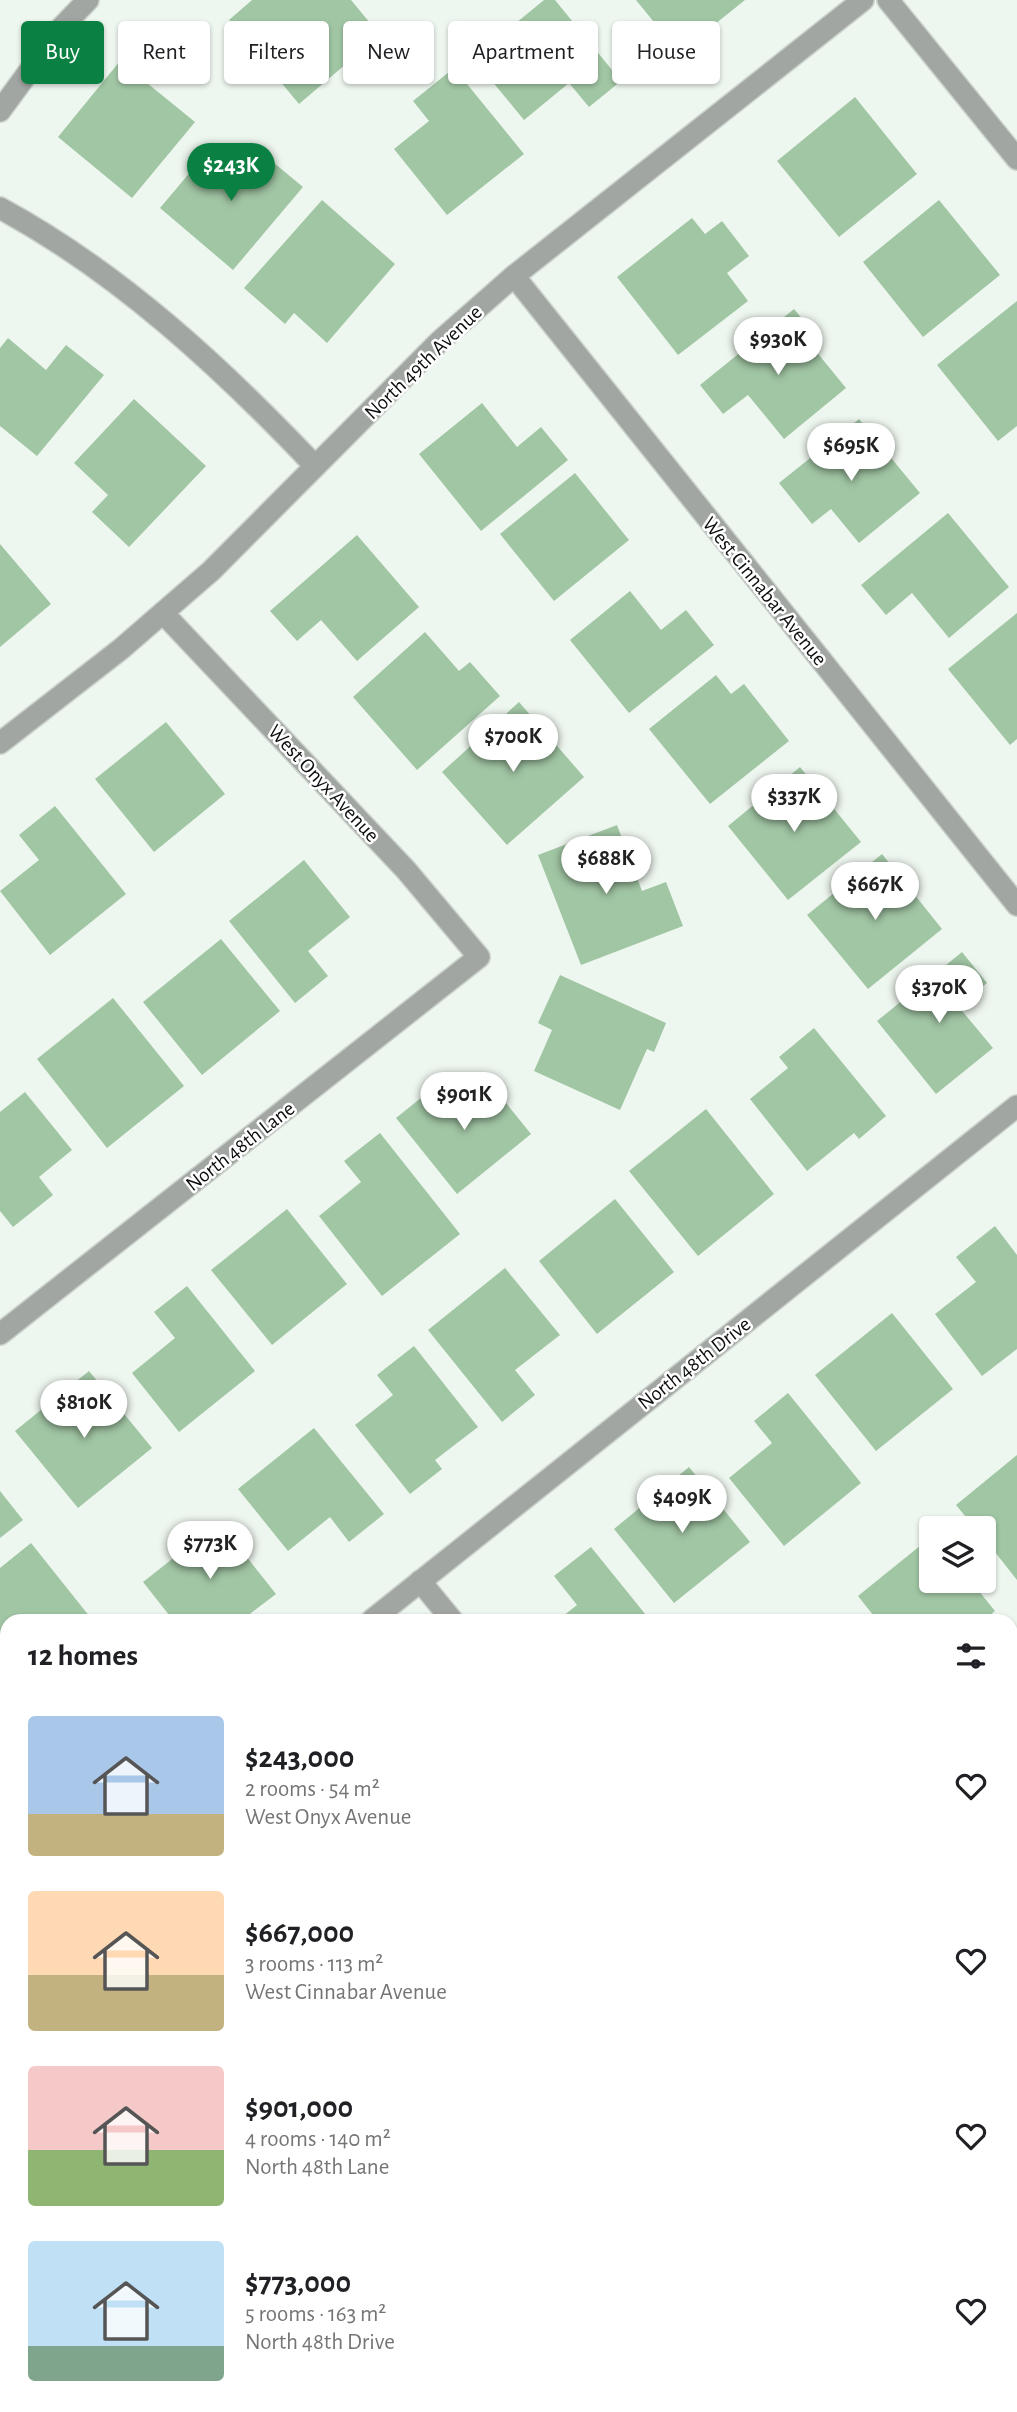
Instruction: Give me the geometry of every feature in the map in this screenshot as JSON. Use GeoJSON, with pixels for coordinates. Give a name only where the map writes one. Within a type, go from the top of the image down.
{"type":"FeatureCollection","features":[{"type":"Feature","properties":{"kind":"street"},"geometry":{"type":"LineString","coordinates":[[0,111],[60,29],[88,0]]}},
{"type":"Feature","properties":{"kind":"street","name":"North 49th Avenue"},"geometry":{"type":"LineString","coordinates":[[0,743],[163,613],[211,571],[440,341],[514,276],[863,0]]}},
{"type":"Feature","properties":{"kind":"street"},"geometry":{"type":"LineString","coordinates":[[888,0],[1017,159]]}},
{"type":"Feature","properties":{"kind":"street"},"geometry":{"type":"LineString","coordinates":[[0,208],[54,237],[144,305],[255,403],[316,466]]}},
{"type":"Feature","properties":{"kind":"street","name":"West Cinnabar Avenue"},"geometry":{"type":"LineString","coordinates":[[514,276],[1017,905]]}},
{"type":"Feature","properties":{"kind":"street","name":"West Onyx Avenue"},"geometry":{"type":"LineString","coordinates":[[163,613],[406,870],[479,957]]}},
{"type":"Feature","properties":{"kind":"street","name":"North 48th Lane"},"geometry":{"type":"LineString","coordinates":[[0,1334],[479,957]]}},
{"type":"Feature","properties":{"kind":"street","name":"North 48th Drive"},"geometry":{"type":"LineString","coordinates":[[379,1614],[1017,1106]]}},
{"type":"Feature","properties":{"kind":"street"},"geometry":{"type":"LineString","coordinates":[[420,1581],[447,1614]]}},
{"type":"Feature","properties":{"kind":"building"},"geometry":{"type":"Polygon","coordinates":[[[252,0],[351,0],[368,21],[343,21],[343,67],[329,78],[329,21],[229,20],[252,0]]]}},
{"type":"Feature","properties":{"kind":"building"},"geometry":{"type":"Polygon","coordinates":[[[544,0],[555,0],[572,21],[518,21],[544,0]]]}},
{"type":"Feature","properties":{"kind":"building"},"geometry":{"type":"Polygon","coordinates":[[[636,0],[745,0],[719,21],[653,21],[636,0]]]}},
{"type":"Feature","properties":{"kind":"building"},"geometry":{"type":"Polygon","coordinates":[[[598,53],[612,70],[612,84],[617,84],[589,107],[570,84],[598,84],[598,53]]]}},
{"type":"Feature","properties":{"kind":"building"},"geometry":{"type":"Polygon","coordinates":[[[118,63],[118,84],[148,84],[195,122],[132,198],[58,137],[104,84],[118,63]]]}},
{"type":"Feature","properties":{"kind":"building"},"geometry":{"type":"Polygon","coordinates":[[[448,73],[448,84],[467,84],[524,154],[447,215],[394,149],[429,121],[413,101],[448,73]]]}},
{"type":"Feature","properties":{"kind":"building"},"geometry":{"type":"Polygon","coordinates":[[[282,84],[322,84],[299,104],[282,84]]]}},
{"type":"Feature","properties":{"kind":"building"},"geometry":{"type":"Polygon","coordinates":[[[494,84],[568,84],[524,120],[494,84]]]}},
{"type":"Feature","properties":{"kind":"building"},"geometry":{"type":"Polygon","coordinates":[[[855,97],[917,174],[839,237],[777,161],[855,97]]]}},
{"type":"Feature","properties":{"kind":"building"},"geometry":{"type":"Polygon","coordinates":[[[214,144],[246,172],[262,153],[303,187],[233,270],[160,208],[214,144]]]}},
{"type":"Feature","properties":{"kind":"building"},"geometry":{"type":"Polygon","coordinates":[[[322,200],[395,264],[327,343],[294,313],[285,324],[244,288],[322,200]]]}},
{"type":"Feature","properties":{"kind":"building"},"geometry":{"type":"Polygon","coordinates":[[[939,200],[1000,275],[923,337],[863,262],[939,200]]]}},
{"type":"Feature","properties":{"kind":"building"},"geometry":{"type":"Polygon","coordinates":[[[692,218],[705,234],[722,221],[749,256],[727,273],[748,301],[678,355],[617,277],[692,218]]]}},
{"type":"Feature","properties":{"kind":"building"},"geometry":{"type":"Polygon","coordinates":[[[1017,301],[1017,426],[998,441],[937,365],[1017,301]]]}},
{"type":"Feature","properties":{"kind":"building"},"geometry":{"type":"Polygon","coordinates":[[[794,309],[814,333],[806,339],[846,388],[784,439],[748,395],[723,414],[700,385],[794,309]]]}},
{"type":"Feature","properties":{"kind":"building"},"geometry":{"type":"Polygon","coordinates":[[[8,338],[46,370],[66,345],[104,375],[37,456],[0,426],[0,348],[8,338]]]}},
{"type":"Feature","properties":{"kind":"building"},"geometry":{"type":"Polygon","coordinates":[[[134,399],[206,466],[129,547],[92,512],[108,495],[74,463],[134,399]]]}},
{"type":"Feature","properties":{"kind":"building"},"geometry":{"type":"Polygon","coordinates":[[[482,403],[517,447],[541,427],[568,460],[481,531],[419,454],[482,403]]]}},
{"type":"Feature","properties":{"kind":"building"},"geometry":{"type":"Polygon","coordinates":[[[859,419],[920,493],[859,543],[831,509],[812,524],[779,483],[859,419]]]}},
{"type":"Feature","properties":{"kind":"building"},"geometry":{"type":"Polygon","coordinates":[[[575,473],[629,540],[554,601],[500,534],[575,473]]]}},
{"type":"Feature","properties":{"kind":"building"},"geometry":{"type":"Polygon","coordinates":[[[948,513],[1009,587],[949,638],[912,593],[886,615],[861,585],[948,513]]]}},
{"type":"Feature","properties":{"kind":"building"},"geometry":{"type":"Polygon","coordinates":[[[357,535],[419,607],[357,661],[321,620],[297,641],[270,611],[357,535]]]}},
{"type":"Feature","properties":{"kind":"building"},"geometry":{"type":"Polygon","coordinates":[[[0,544],[51,604],[0,647],[0,544]]]}},
{"type":"Feature","properties":{"kind":"building"},"geometry":{"type":"Polygon","coordinates":[[[630,591],[661,630],[686,610],[714,645],[629,713],[570,640],[630,591]]]}},
{"type":"Feature","properties":{"kind":"building"},"geometry":{"type":"Polygon","coordinates":[[[1017,613],[1017,739],[1010,745],[948,669],[1017,613]]]}},
{"type":"Feature","properties":{"kind":"building"},"geometry":{"type":"Polygon","coordinates":[[[425,632],[459,671],[470,662],[500,696],[417,770],[353,697],[425,632]]]}},
{"type":"Feature","properties":{"kind":"building"},"geometry":{"type":"Polygon","coordinates":[[[716,675],[731,694],[744,684],[789,741],[710,804],[649,729],[716,675]]]}},
{"type":"Feature","properties":{"kind":"building"},"geometry":{"type":"Polygon","coordinates":[[[519,702],[584,777],[507,845],[442,772],[519,702]]]}},
{"type":"Feature","properties":{"kind":"building"},"geometry":{"type":"Polygon","coordinates":[[[166,722],[225,794],[154,852],[95,779],[166,722]]]}},
{"type":"Feature","properties":{"kind":"building"},"geometry":{"type":"Polygon","coordinates":[[[800,767],[861,842],[788,900],[728,826],[800,767]]]}},
{"type":"Feature","properties":{"kind":"building"},"geometry":{"type":"Polygon","coordinates":[[[55,806],[126,894],[50,955],[0,891],[39,860],[19,835],[55,806]]]}},
{"type":"Feature","properties":{"kind":"building"},"geometry":{"type":"Polygon","coordinates":[[[617,825],[642,891],[666,882],[683,926],[581,965],[538,855],[617,825]]]}},
{"type":"Feature","properties":{"kind":"building"},"geometry":{"type":"Polygon","coordinates":[[[882,854],[942,929],[868,989],[807,915],[882,854]]]}},
{"type":"Feature","properties":{"kind":"building"},"geometry":{"type":"Polygon","coordinates":[[[304,860],[350,917],[308,951],[328,976],[295,1003],[229,921],[304,860]]]}},
{"type":"Feature","properties":{"kind":"building"},"geometry":{"type":"Polygon","coordinates":[[[221,939],[280,1011],[202,1075],[143,1002],[221,939]]]}},
{"type":"Feature","properties":{"kind":"building"},"geometry":{"type":"Polygon","coordinates":[[[962,952],[987,983],[958,1006],[993,1048],[936,1094],[877,1021],[962,952]]]}},
{"type":"Feature","properties":{"kind":"building"},"geometry":{"type":"Polygon","coordinates":[[[560,975],[666,1023],[654,1052],[647,1049],[620,1110],[534,1071],[552,1030],[538,1023],[560,975]]]}},
{"type":"Feature","properties":{"kind":"building"},"geometry":{"type":"Polygon","coordinates":[[[113,998],[184,1086],[107,1148],[37,1059],[113,998]]]}},
{"type":"Feature","properties":{"kind":"building"},"geometry":{"type":"Polygon","coordinates":[[[814,1028],[886,1116],[859,1139],[854,1133],[807,1171],[750,1099],[788,1068],[779,1057],[814,1028]]]}},
{"type":"Feature","properties":{"kind":"building"},"geometry":{"type":"Polygon","coordinates":[[[486,1078],[531,1134],[457,1194],[396,1118],[437,1085],[453,1105],[486,1078]]]}},
{"type":"Feature","properties":{"kind":"building"},"geometry":{"type":"Polygon","coordinates":[[[25,1092],[72,1150],[39,1177],[53,1195],[13,1227],[0,1211],[0,1112],[25,1092]]]}},
{"type":"Feature","properties":{"kind":"building"},"geometry":{"type":"Polygon","coordinates":[[[706,1109],[774,1194],[698,1256],[629,1171],[706,1109]]]}},
{"type":"Feature","properties":{"kind":"building"},"geometry":{"type":"Polygon","coordinates":[[[380,1133],[460,1234],[382,1296],[319,1216],[361,1182],[344,1161],[380,1133]]]}},
{"type":"Feature","properties":{"kind":"building"},"geometry":{"type":"Polygon","coordinates":[[[615,1199],[674,1272],[597,1334],[539,1261],[615,1199]]]}},
{"type":"Feature","properties":{"kind":"building"},"geometry":{"type":"Polygon","coordinates":[[[287,1209],[347,1284],[272,1345],[211,1270],[287,1209]]]}},
{"type":"Feature","properties":{"kind":"building"},"geometry":{"type":"Polygon","coordinates":[[[995,1226],[1017,1255],[1017,1349],[982,1376],[935,1314],[976,1282],[956,1257],[995,1226]]]}},
{"type":"Feature","properties":{"kind":"building"},"geometry":{"type":"Polygon","coordinates":[[[505,1268],[560,1335],[515,1370],[535,1395],[502,1422],[428,1330],[505,1268]]]}},
{"type":"Feature","properties":{"kind":"building"},"geometry":{"type":"Polygon","coordinates":[[[187,1286],[255,1371],[179,1432],[132,1373],[175,1338],[154,1312],[187,1286]]]}},
{"type":"Feature","properties":{"kind":"building"},"geometry":{"type":"Polygon","coordinates":[[[892,1313],[953,1389],[876,1451],[815,1375],[892,1313]]]}},
{"type":"Feature","properties":{"kind":"building"},"geometry":{"type":"Polygon","coordinates":[[[414,1346],[478,1427],[435,1460],[442,1469],[410,1494],[355,1425],[393,1395],[377,1375],[414,1346]]]}},
{"type":"Feature","properties":{"kind":"building"},"geometry":{"type":"Polygon","coordinates":[[[89,1371],[152,1448],[78,1508],[15,1431],[89,1371]]]}},
{"type":"Feature","properties":{"kind":"building"},"geometry":{"type":"Polygon","coordinates":[[[788,1393],[861,1483],[784,1546],[729,1478],[772,1443],[754,1421],[788,1393]]]}},
{"type":"Feature","properties":{"kind":"building"},"geometry":{"type":"Polygon","coordinates":[[[314,1428],[384,1514],[349,1542],[330,1517],[288,1551],[238,1489],[314,1428]]]}},
{"type":"Feature","properties":{"kind":"building"},"geometry":{"type":"Polygon","coordinates":[[[1017,1455],[1017,1580],[996,1553],[996,1516],[965,1516],[956,1505],[1017,1455]]]}},
{"type":"Feature","properties":{"kind":"building"},"geometry":{"type":"Polygon","coordinates":[[[689,1467],[750,1542],[674,1603],[614,1529],[689,1467]]]}},
{"type":"Feature","properties":{"kind":"building"},"geometry":{"type":"Polygon","coordinates":[[[0,1491],[23,1520],[0,1538],[0,1491]]]}},
{"type":"Feature","properties":{"kind":"building"},"geometry":{"type":"Polygon","coordinates":[[[219,1522],[276,1594],[250,1614],[168,1614],[143,1582],[219,1522]]]}},
{"type":"Feature","properties":{"kind":"building"},"geometry":{"type":"Polygon","coordinates":[[[31,1543],[88,1614],[0,1614],[0,1568],[31,1543]]]}},
{"type":"Feature","properties":{"kind":"building"},"geometry":{"type":"Polygon","coordinates":[[[591,1547],[645,1614],[566,1614],[577,1605],[554,1576],[591,1547]]]}},
{"type":"Feature","properties":{"kind":"building"},"geometry":{"type":"Polygon","coordinates":[[[919,1547],[919,1593],[980,1593],[995,1611],[991,1614],[872,1614],[858,1596],[919,1547]]]}}]}
